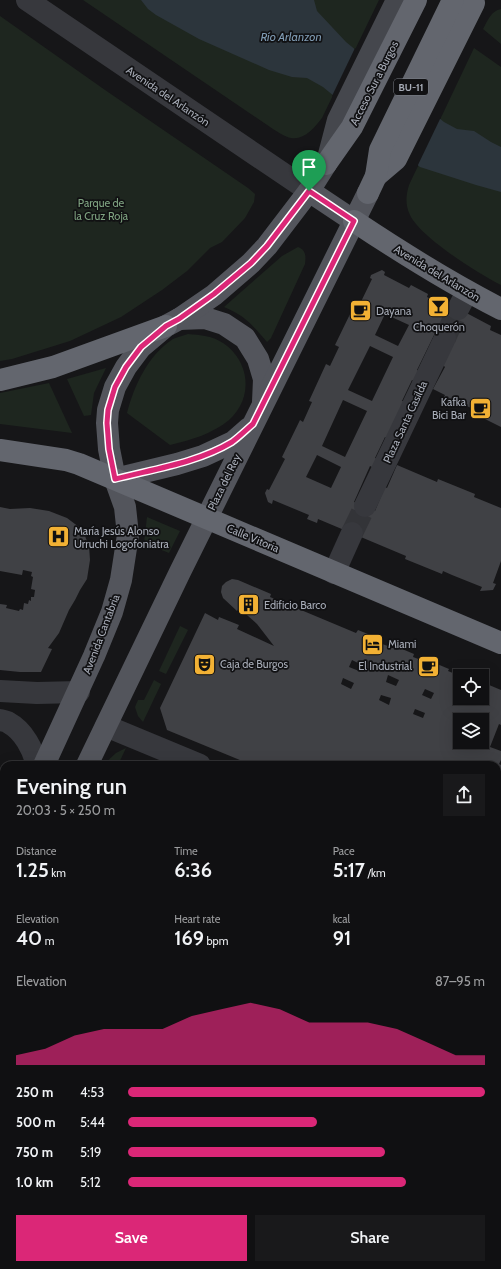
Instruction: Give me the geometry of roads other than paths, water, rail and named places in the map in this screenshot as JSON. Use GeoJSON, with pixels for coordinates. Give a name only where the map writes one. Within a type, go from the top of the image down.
{"type":"FeatureCollection","features":[{"type":"Feature","properties":{"kind":"highway","name":"Acceso Sur a Burgos"},"geometry":{"type":"LineString","coordinates":[[326,164],[352,127],[416,0]]}},
{"type":"Feature","properties":{"kind":"highway"},"geometry":{"type":"LineString","coordinates":[[372,184],[396,158],[468,1]]}},
{"type":"Feature","properties":{"kind":"highway","name":"Avenida del Arlanzón"},"geometry":{"type":"LineString","coordinates":[[354,221],[407,256],[463,300],[501,309]]}},
{"type":"Feature","properties":{"kind":"highway"},"geometry":{"type":"LineString","coordinates":[[0,380],[53,367],[172,322]]}},
{"type":"Feature","properties":{"kind":"highway","name":"Calle Vitoria"},"geometry":{"type":"LineString","coordinates":[[0,450],[66,460],[79,464],[501,643]]}},
{"type":"Feature","properties":{"kind":"main road"},"geometry":{"type":"LineString","coordinates":[[172,322],[214,294],[251,263],[267,246],[309,191],[326,164],[338,120],[397,0]]}},
{"type":"Feature","properties":{"kind":"main road","name":"Plaza del Rey"},"geometry":{"type":"LineString","coordinates":[[206,518],[372,184]]}},
{"type":"Feature","properties":{"kind":"main road"},"geometry":{"type":"LineString","coordinates":[[309,191],[354,221]]}},
{"type":"Feature","properties":{"kind":"main road","name":"Plaza del Rey"},"geometry":{"type":"LineString","coordinates":[[115,479],[203,456],[232,442],[258,415],[264,379],[258,359],[244,338],[224,324],[205,318],[172,322]]}},
{"type":"Feature","properties":{"kind":"main road","name":"Avenida Cantabria"},"geometry":{"type":"LineString","coordinates":[[46,761],[79,692],[94,656],[112,612],[121,580],[128,535],[125,507],[115,479],[109,449],[107,423],[108,410],[115,387],[126,367],[141,347],[172,322]]}},
{"type":"Feature","properties":{"kind":"main road"},"geometry":{"type":"LineString","coordinates":[[89,761],[206,518]]}},
{"type":"Feature","properties":{"kind":"street","name":"Avenida del Arlanzón"},"geometry":{"type":"LineString","coordinates":[[27,0],[309,191]]}},
{"type":"Feature","properties":{"kind":"street","name":"Plaza Santa Casilda"},"geometry":{"type":"LineString","coordinates":[[365,506],[445,338]]}},
{"type":"Feature","properties":{"kind":"street"},"geometry":{"type":"LineString","coordinates":[[334,573],[352,533]]}},
{"type":"Feature","properties":{"kind":"street"},"geometry":{"type":"LineString","coordinates":[[0,691],[37,693],[79,692]]}},
{"type":"Feature","properties":{"kind":"street"},"geometry":{"type":"LineString","coordinates":[[0,720],[9,722],[21,733],[33,751],[36,761]]}},
{"type":"Feature","properties":{"kind":"street"},"geometry":{"type":"LineString","coordinates":[[106,726],[190,761]]}},
{"type":"Feature","properties":{"kind":"water","name":"Río Arlanzon"},"geometry":{"type":"Polygon","coordinates":[[[141,0],[314,0],[317,11],[346,42],[444,122],[457,129],[474,131],[501,147],[501,192],[420,167],[323,87],[307,78],[292,77],[269,70],[199,39],[156,15],[148,9],[141,0]]]}},
{"type":"Feature","properties":{"kind":"tunnel"},"geometry":{"type":"LineString","coordinates":[[445,338],[458,309]]}},
{"type":"Feature","properties":{"kind":"tunnel"},"geometry":{"type":"LineString","coordinates":[[352,533],[365,506]]}},
{"type":"Feature","properties":{"kind":"place","name":"Choquerón"},"geometry":{"type":"Point","coordinates":[439,307]}},
{"type":"Feature","properties":{"kind":"place","name":"Dayana"},"geometry":{"type":"Point","coordinates":[361,311]}},
{"type":"Feature","properties":{"kind":"place","name":"Kafka Bici Bar"},"geometry":{"type":"Point","coordinates":[481,408]}},
{"type":"Feature","properties":{"kind":"place","name":"María Jesús Alonso Urruchi Logofoniatra"},"geometry":{"type":"Point","coordinates":[59,537]}},
{"type":"Feature","properties":{"kind":"place","name":"Edificio Barco"},"geometry":{"type":"Point","coordinates":[248,605]}},
{"type":"Feature","properties":{"kind":"place","name":"Miami"},"geometry":{"type":"Point","coordinates":[372,644]}},
{"type":"Feature","properties":{"kind":"place","name":"Caja de Burgos"},"geometry":{"type":"Point","coordinates":[205,664]}},
{"type":"Feature","properties":{"kind":"place","name":"El Industrial"},"geometry":{"type":"Point","coordinates":[428,666]}},
{"type":"Feature","properties":{"kind":"park label","name":"Parque de la Cruz Roja"},"geometry":{"type":"Point","coordinates":[101,209]}}]}
